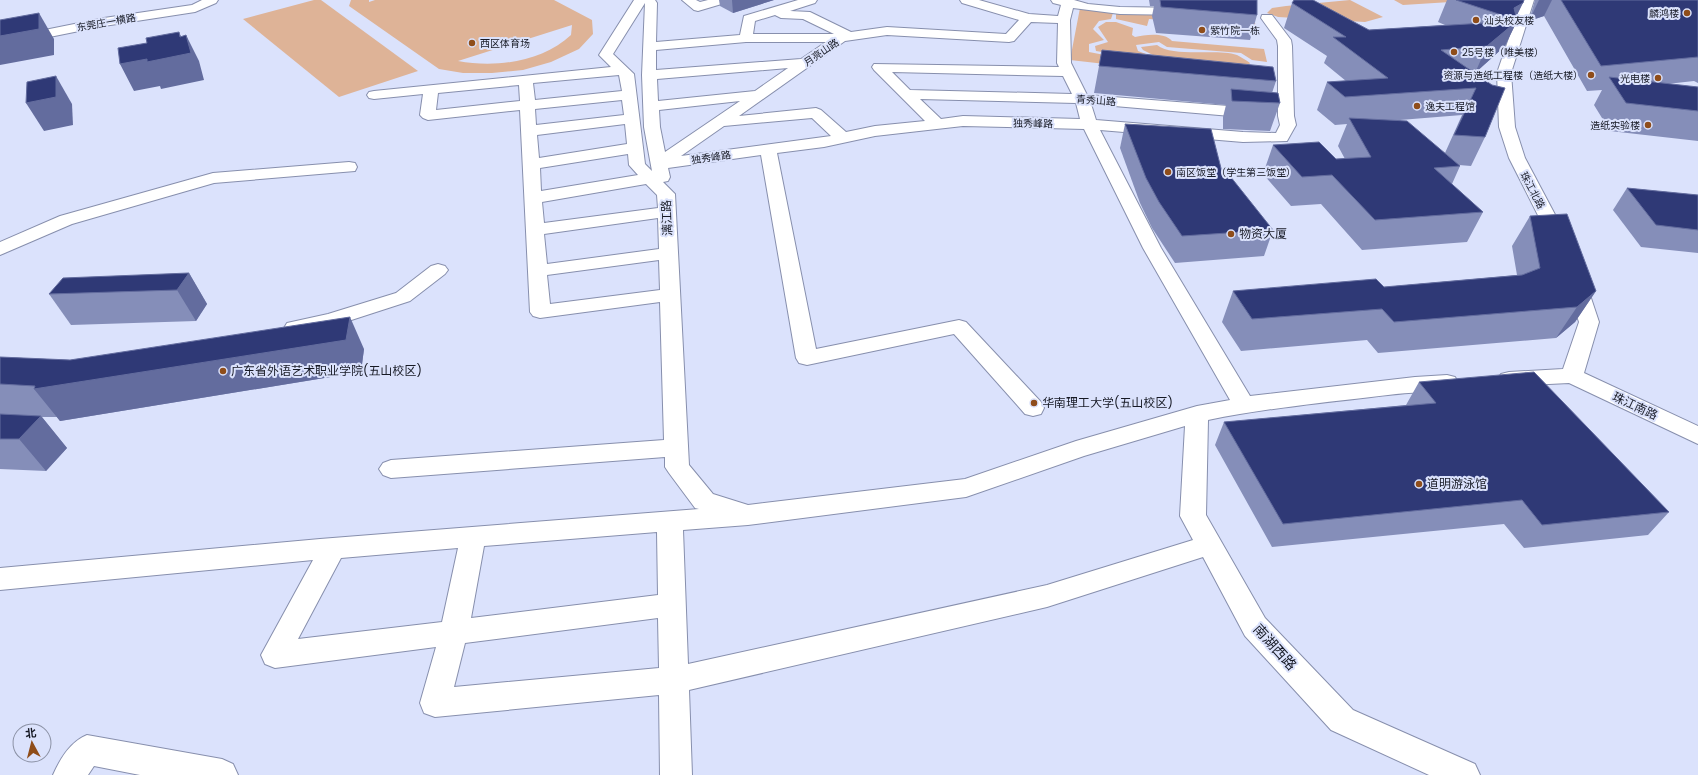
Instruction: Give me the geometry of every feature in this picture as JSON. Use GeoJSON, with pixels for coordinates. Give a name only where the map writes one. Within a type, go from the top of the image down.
{"type":"FeatureCollection","features":[{"type":"Feature","properties":{"kind":"street","name":"东莞庄一横路"},"geometry":{"type":"LineString","coordinates":[[0,43],[104,22],[195,8],[212,0]]}},
{"type":"Feature","properties":{"kind":"street","name":"漓江路"},"geometry":{"type":"LineString","coordinates":[[640,0],[606,55],[628,74],[637,165],[655,171],[666,194],[676,457]]}},
{"type":"Feature","properties":{"kind":"street"},"geometry":{"type":"LineString","coordinates":[[649,0],[651,3],[650,74],[655,171]]}},
{"type":"Feature","properties":{"kind":"street"},"geometry":{"type":"LineString","coordinates":[[688,0],[698,7],[721,0]]}},
{"type":"Feature","properties":{"kind":"street"},"geometry":{"type":"LineString","coordinates":[[746,38],[749,19],[811,0]]}},
{"type":"Feature","properties":{"kind":"street"},"geometry":{"type":"LineString","coordinates":[[966,0],[1028,18],[1064,6],[1197,13]]}},
{"type":"Feature","properties":{"kind":"street","name":"珠江北路"},"geometry":{"type":"LineString","coordinates":[[1528,0],[1504,73],[1506,127],[1517,158],[1569,260],[1589,322],[1572,376]]}},
{"type":"Feature","properties":{"kind":"street"},"geometry":{"type":"LineString","coordinates":[[1064,6],[1064,63],[1082,99],[1089,124],[1152,248],[1244,405]]}},
{"type":"Feature","properties":{"kind":"street"},"geometry":{"type":"LineString","coordinates":[[779,10],[781,14],[805,15],[846,37]]}},
{"type":"Feature","properties":{"kind":"street","name":"独秀峰路"},"geometry":{"type":"LineString","coordinates":[[533,198],[655,171],[768,149],[843,138],[875,131],[963,121],[1089,124],[1243,137],[1281,138],[1288,125],[1286,116],[1284,40],[1266,11],[1251,16]]}},
{"type":"Feature","properties":{"kind":"street","name":"月亮山路"},"geometry":{"type":"LineString","coordinates":[[655,171],[719,123],[805,62],[846,37],[887,31],[1009,38],[1028,18]]}},
{"type":"Feature","properties":{"kind":"street"},"geometry":{"type":"LineString","coordinates":[[650,47],[746,38],[846,37]]}},
{"type":"Feature","properties":{"kind":"street"},"geometry":{"type":"LineString","coordinates":[[650,74],[805,62]]}},
{"type":"Feature","properties":{"kind":"street"},"geometry":{"type":"LineString","coordinates":[[937,124],[879,66],[1069,72]]}},
{"type":"Feature","properties":{"kind":"street"},"geometry":{"type":"LineString","coordinates":[[374,95],[623,70]]}},
{"type":"Feature","properties":{"kind":"street"},"geometry":{"type":"LineString","coordinates":[[526,80],[540,312],[670,295]]}},
{"type":"Feature","properties":{"kind":"street"},"geometry":{"type":"LineString","coordinates":[[431,90],[428,115],[630,95]]}},
{"type":"Feature","properties":{"kind":"street"},"geometry":{"type":"LineString","coordinates":[[651,106],[760,94]]}},
{"type":"Feature","properties":{"kind":"street","name":"青秀山路"},"geometry":{"type":"LineString","coordinates":[[906,94],[1082,99],[1286,116]]}},
{"type":"Feature","properties":{"kind":"street"},"geometry":{"type":"LineString","coordinates":[[719,123],[816,113],[843,138]]}},
{"type":"Feature","properties":{"kind":"street"},"geometry":{"type":"LineString","coordinates":[[529,131],[633,118]]}},
{"type":"Feature","properties":{"kind":"street"},"geometry":{"type":"LineString","coordinates":[[530,164],[635,148]]}},
{"type":"Feature","properties":{"kind":"street"},"geometry":{"type":"LineString","coordinates":[[768,149],[807,358],[959,327],[1033,408]]}},
{"type":"Feature","properties":{"kind":"street"},"geometry":{"type":"LineString","coordinates":[[0,249],[66,220],[213,178],[349,167]]}},
{"type":"Feature","properties":{"kind":"street"},"geometry":{"type":"LineString","coordinates":[[534,230],[666,212]]}},
{"type":"Feature","properties":{"kind":"street"},"geometry":{"type":"LineString","coordinates":[[537,271],[668,253]]}},
{"type":"Feature","properties":{"kind":"street"},"geometry":{"type":"LineString","coordinates":[[279,331],[332,319],[403,297],[438,270]]}},
{"type":"Feature","properties":{"kind":"street"},"geometry":{"type":"LineString","coordinates":[[0,579],[333,548],[748,515],[966,488],[1076,450],[1197,414],[1244,405],[1414,384],[1572,376]]}},
{"type":"Feature","properties":{"kind":"street","name":"珠江南路"},"geometry":{"type":"LineString","coordinates":[[1572,376],[1698,436]]}},
{"type":"Feature","properties":{"kind":"street","name":"南湖西路"},"geometry":{"type":"LineString","coordinates":[[1197,414],[1193,516],[1255,627],[1342,720],[1464,775]]}},
{"type":"Feature","properties":{"kind":"street"},"geometry":{"type":"LineString","coordinates":[[391,469],[676,457],[704,501],[748,515]]}},
{"type":"Feature","properties":{"kind":"street"},"geometry":{"type":"LineString","coordinates":[[670,522],[676,775]]}},
{"type":"Feature","properties":{"kind":"street"},"geometry":{"type":"LineString","coordinates":[[473,538],[454,633],[435,703],[674,680],[1047,596],[1209,545]]}},
{"type":"Feature","properties":{"kind":"street"},"geometry":{"type":"LineString","coordinates":[[333,548],[275,656],[672,605]]}},
{"type":"Feature","properties":{"kind":"street"},"geometry":{"type":"LineString","coordinates":[[69,775],[87,750],[222,775]]}},
{"type":"Feature","properties":{"kind":"shaded area"},"geometry":{"type":"Polygon","coordinates":[[[314,0],[321,0],[418,71],[339,97],[243,19],[314,0]]]}},
{"type":"Feature","properties":{"kind":"shaded area","name":"西区体育场"},"geometry":{"type":"Polygon","coordinates":[[[351,0],[369,0],[369,2],[375,0],[554,0],[592,20],[593,34],[579,49],[551,62],[523,70],[492,73],[463,73],[439,69],[349,6],[351,0]],[[572,25],[458,61],[488,64],[518,61],[533,57],[546,51],[571,35],[572,25]]]}},
{"type":"Feature","properties":{"kind":"shaded area"},"geometry":{"type":"Polygon","coordinates":[[[1350,0],[1383,17],[1365,22],[1278,17],[1267,13],[1272,8],[1350,0]]]}},
{"type":"Feature","properties":{"kind":"shaded area"},"geometry":{"type":"Polygon","coordinates":[[[1394,0],[1482,0],[1403,5],[1394,0]]]}},
{"type":"Feature","properties":{"kind":"shaded area"},"geometry":{"type":"Polygon","coordinates":[[[1080,8],[1252,21],[1258,26],[1149,19],[1147,26],[1116,19],[1116,13],[1113,13],[1111,19],[1099,21],[1093,29],[1104,40],[1089,44],[1089,52],[1120,58],[1158,70],[1070,60],[1080,8]]]}},
{"type":"Feature","properties":{"kind":"shaded area"},"geometry":{"type":"Polygon","coordinates":[[[1106,22],[1116,22],[1133,28],[1132,35],[1135,37],[1159,35],[1169,38],[1172,41],[1264,49],[1267,62],[1252,60],[1241,53],[1167,47],[1159,42],[1136,45],[1138,51],[1146,54],[1144,56],[1121,55],[1096,51],[1095,46],[1108,42],[1098,27],[1106,22]]]}},
{"type":"Feature","properties":{"kind":"shaded area"},"geometry":{"type":"Polygon","coordinates":[[[1157,45],[1164,49],[1174,51],[1229,53],[1237,55],[1250,63],[1246,69],[1182,66],[1155,56],[1143,50],[1141,47],[1157,45]]]}},
{"type":"Feature","properties":{"kind":"building"},"geometry":{"type":"Polygon","coordinates":[[[1160,0],[1257,0],[1257,15],[1161,7],[1160,0]]]}},
{"type":"Feature","properties":{"kind":"building"},"geometry":{"type":"Polygon","coordinates":[[[1294,0],[1313,0],[1369,30],[1517,21],[1487,46],[1441,50],[1492,85],[1505,88],[1485,137],[1454,135],[1476,88],[1345,97],[1327,82],[1388,78],[1333,37],[1346,37],[1292,3],[1294,0]]]}},
{"type":"Feature","properties":{"kind":"building"},"geometry":{"type":"Polygon","coordinates":[[[1456,0],[1524,0],[1523,3],[1514,8],[1517,20],[1456,0]]]}},
{"type":"Feature","properties":{"kind":"building"},"geometry":{"type":"Polygon","coordinates":[[[1561,0],[1698,0],[1698,57],[1601,66],[1561,0]]]}},
{"type":"Feature","properties":{"kind":"building"},"geometry":{"type":"Polygon","coordinates":[[[39,13],[39,29],[0,36],[0,20],[39,13]]]}},
{"type":"Feature","properties":{"kind":"building"},"geometry":{"type":"Polygon","coordinates":[[[179,32],[180,37],[186,35],[191,53],[147,62],[147,59],[120,64],[118,48],[147,43],[146,38],[179,32]]]}},
{"type":"Feature","properties":{"kind":"building"},"geometry":{"type":"Polygon","coordinates":[[[1102,50],[1273,67],[1276,81],[1099,66],[1102,50]]]}},
{"type":"Feature","properties":{"kind":"building"},"geometry":{"type":"Polygon","coordinates":[[[56,76],[56,97],[26,103],[27,82],[56,76]]]}},
{"type":"Feature","properties":{"kind":"building"},"geometry":{"type":"Polygon","coordinates":[[[1609,77],[1698,87],[1698,111],[1626,103],[1609,77]]]}},
{"type":"Feature","properties":{"kind":"building"},"geometry":{"type":"Polygon","coordinates":[[[1231,89],[1278,93],[1280,103],[1232,101],[1231,89]]]}},
{"type":"Feature","properties":{"kind":"building"},"geometry":{"type":"Polygon","coordinates":[[[1349,118],[1407,121],[1460,166],[1434,168],[1483,212],[1375,220],[1332,175],[1302,177],[1273,145],[1319,142],[1336,159],[1371,157],[1349,118]]]}},
{"type":"Feature","properties":{"kind":"building"},"geometry":{"type":"Polygon","coordinates":[[[1125,124],[1211,129],[1223,176],[1230,176],[1273,230],[1182,236],[1159,202],[1146,178],[1125,124]]]}},
{"type":"Feature","properties":{"kind":"building"},"geometry":{"type":"Polygon","coordinates":[[[1627,188],[1698,195],[1698,230],[1656,225],[1627,188]]]}},
{"type":"Feature","properties":{"kind":"building"},"geometry":{"type":"Polygon","coordinates":[[[1567,214],[1596,291],[1577,307],[1394,322],[1382,309],[1252,319],[1233,291],[1376,279],[1384,287],[1522,275],[1540,268],[1530,216],[1567,214]]]}},
{"type":"Feature","properties":{"kind":"building"},"geometry":{"type":"Polygon","coordinates":[[[189,273],[177,290],[49,294],[63,278],[189,273]]]}},
{"type":"Feature","properties":{"kind":"building"},"geometry":{"type":"Polygon","coordinates":[[[350,317],[346,340],[34,389],[35,386],[0,384],[0,357],[70,360],[350,317]]]}},
{"type":"Feature","properties":{"kind":"building","name":"道明游泳馆"},"geometry":{"type":"Polygon","coordinates":[[[1534,372],[1669,512],[1542,525],[1522,500],[1283,524],[1224,422],[1436,403],[1419,382],[1534,372]]]}},
{"type":"Feature","properties":{"kind":"building"},"geometry":{"type":"Polygon","coordinates":[[[0,414],[41,416],[19,439],[0,439],[0,414]]]}},
{"type":"Feature","properties":{"kind":"place","name":"麟鸿楼"},"geometry":{"type":"Point","coordinates":[1687,13]}},
{"type":"Feature","properties":{"kind":"place","name":"汕头校友楼"},"geometry":{"type":"Point","coordinates":[1476,20]}},
{"type":"Feature","properties":{"kind":"place","name":"紫竹院一栋"},"geometry":{"type":"Point","coordinates":[1202,30]}},
{"type":"Feature","properties":{"kind":"place","name":"西区体育场"},"geometry":{"type":"Point","coordinates":[472,43]}},
{"type":"Feature","properties":{"kind":"place","name":"25号楼（唯美楼）"},"geometry":{"type":"Point","coordinates":[1454,52]}},
{"type":"Feature","properties":{"kind":"place","name":"资源与造纸工程楼（造纸大楼）"},"geometry":{"type":"Point","coordinates":[1591,75]}},
{"type":"Feature","properties":{"kind":"place","name":"光电楼"},"geometry":{"type":"Point","coordinates":[1658,78]}},
{"type":"Feature","properties":{"kind":"place","name":"逸夫工程馆"},"geometry":{"type":"Point","coordinates":[1417,106]}},
{"type":"Feature","properties":{"kind":"place","name":"造纸实验楼"},"geometry":{"type":"Point","coordinates":[1648,125]}},
{"type":"Feature","properties":{"kind":"place","name":"南区饭堂（学生第三饭堂）"},"geometry":{"type":"Point","coordinates":[1168,172]}},
{"type":"Feature","properties":{"kind":"place","name":"物资大厦"},"geometry":{"type":"Point","coordinates":[1231,234]}},
{"type":"Feature","properties":{"kind":"place","name":"广东省外语艺术职业学院(五山校区)"},"geometry":{"type":"Point","coordinates":[223,371]}},
{"type":"Feature","properties":{"kind":"place","name":"华南理工大学(五山校区)"},"geometry":{"type":"Point","coordinates":[1034,403]}},
{"type":"Feature","properties":{"kind":"place","name":"道明游泳馆"},"geometry":{"type":"Point","coordinates":[1419,484]}}]}
